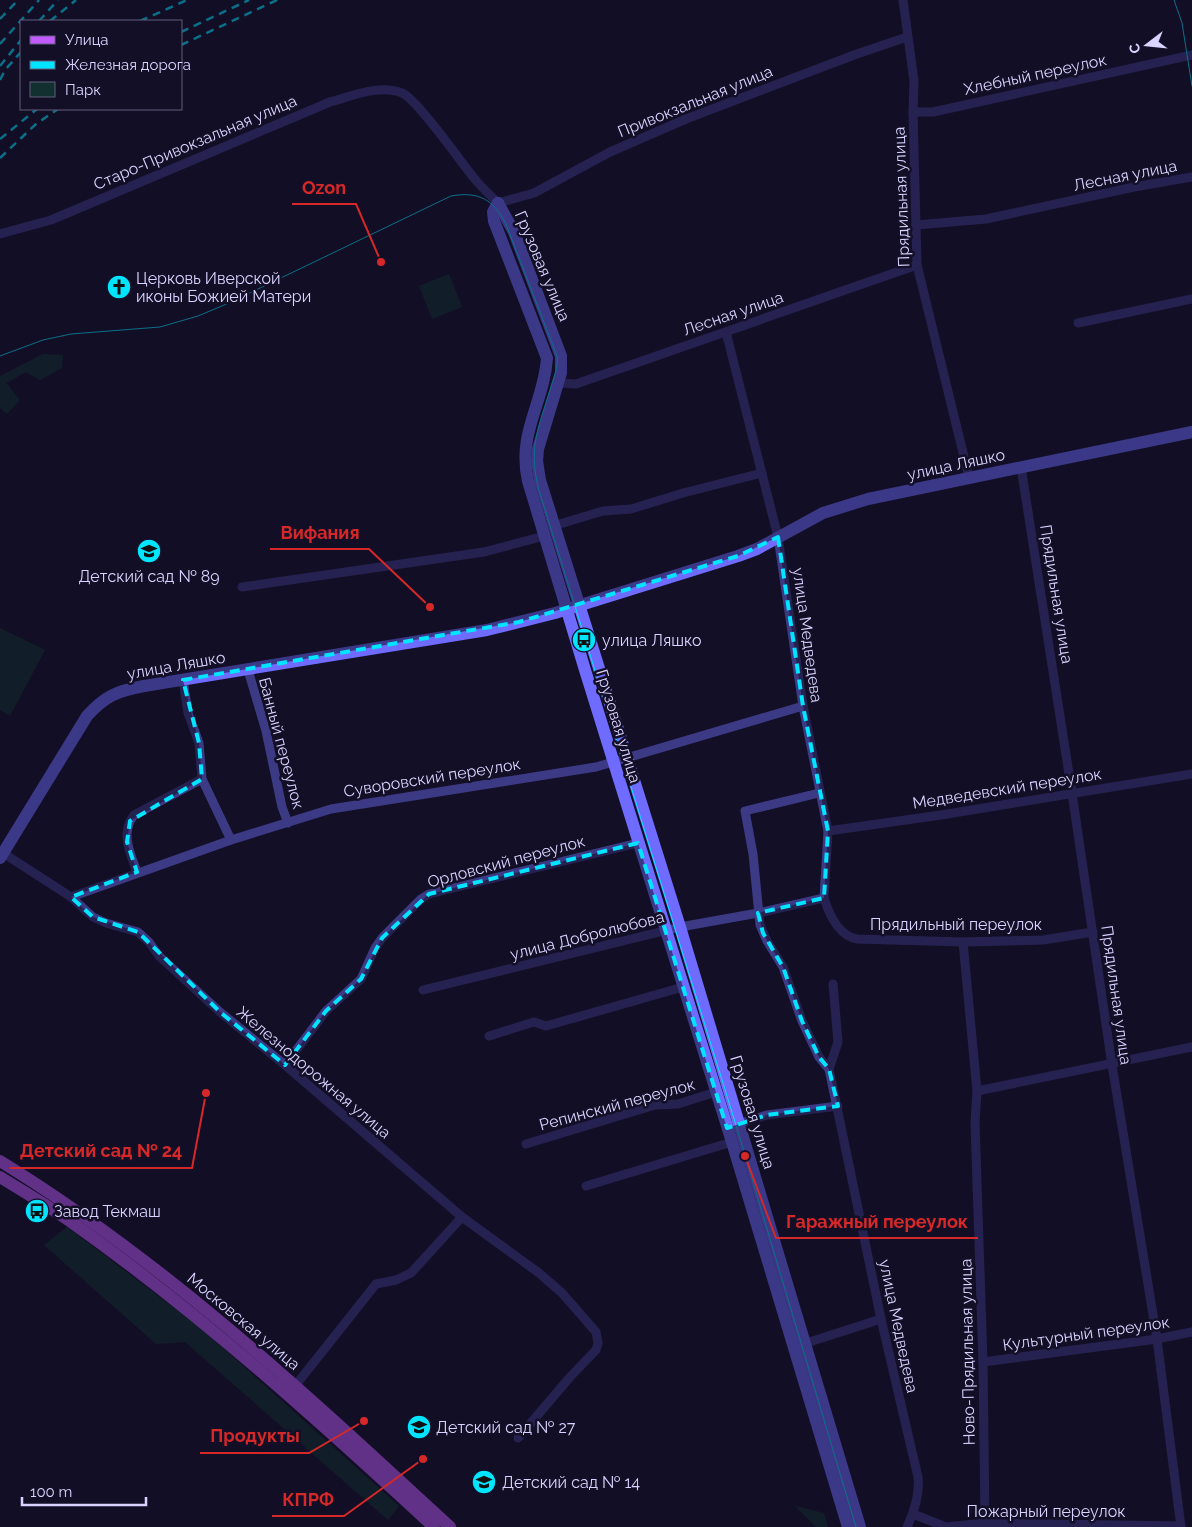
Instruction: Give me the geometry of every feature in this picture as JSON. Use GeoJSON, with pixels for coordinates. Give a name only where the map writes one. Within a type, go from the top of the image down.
{"type":"FeatureCollection","features":[{"type":"Feature","properties":{"kind":"main road","name":"Московская улица"},"geometry":{"type":"LineString","coordinates":[[0,1161],[80,1212],[164,1275],[295,1386],[434,1527]]}},
{"type":"Feature","properties":{"kind":"main road","name":"Московская улица"},"geometry":{"type":"LineString","coordinates":[[0,1177],[72,1223],[172,1297],[450,1527]]}},
{"type":"Feature","properties":{"kind":"street","name":"Прядильная улица"},"geometry":{"type":"LineString","coordinates":[[902,0],[913,66],[917,265],[969,477]]}},
{"type":"Feature","properties":{"kind":"street","name":"Привокзальная улица"},"geometry":{"type":"LineString","coordinates":[[498,203],[534,193],[610,152],[703,112],[907,37]]}},
{"type":"Feature","properties":{"kind":"street","name":"Хлебный переулок"},"geometry":{"type":"LineString","coordinates":[[913,112],[932,112],[1192,54]]}},
{"type":"Feature","properties":{"kind":"street","name":"Старо-Привокзальная улица"},"geometry":{"type":"LineString","coordinates":[[0,234],[50,220],[330,102],[375,91],[389,90],[404,93],[417,105],[476,180],[498,203]]}},
{"type":"Feature","properties":{"kind":"street","name":"Лесная улица"},"geometry":{"type":"LineString","coordinates":[[916,225],[986,219],[1134,187],[1192,177]]}},
{"type":"Feature","properties":{"kind":"street","name":"Грузовая улица"},"geometry":{"type":"LineString","coordinates":[[498,203],[514,232],[559,346],[562,364],[538,449],[537,461],[540,480],[740,1124],[848,1527]]}},
{"type":"Feature","properties":{"kind":"street","name":"Грузовая улица"},"geometry":{"type":"LineString","coordinates":[[498,203],[493,212],[494,221],[548,358],[528,429],[524,456],[528,481],[727,1128],[860,1527]]}},
{"type":"Feature","properties":{"kind":"street","name":"Лесная улица"},"geometry":{"type":"LineString","coordinates":[[558,383],[576,384],[917,265]]}},
{"type":"Feature","properties":{"kind":"street"},"geometry":{"type":"LineString","coordinates":[[1078,323],[1192,299]]}},
{"type":"Feature","properties":{"kind":"street","name":"улица Медведева"},"geometry":{"type":"LineString","coordinates":[[726,332],[778,537],[803,706],[828,831],[824,898],[840,930],[850,938]]}},
{"type":"Feature","properties":{"kind":"street","name":"улица Ляшко"},"geometry":{"type":"LineString","coordinates":[[2,856],[87,716],[98,704],[114,693],[128,689],[487,630],[566,609],[738,556],[757,549],[823,513],[846,505],[969,477],[1192,432]]}},
{"type":"Feature","properties":{"kind":"street","name":"Прядильная улица"},"geometry":{"type":"LineString","coordinates":[[1022,467],[1112,1065],[1157,1339],[1181,1527]]}},
{"type":"Feature","properties":{"kind":"street"},"geometry":{"type":"LineString","coordinates":[[553,526],[603,511],[631,509],[683,493],[762,473]]}},
{"type":"Feature","properties":{"kind":"street"},"geometry":{"type":"LineString","coordinates":[[242,587],[484,552],[544,536]]}},
{"type":"Feature","properties":{"kind":"street","name":"Банный переулок"},"geometry":{"type":"LineString","coordinates":[[248,670],[266,732],[282,807],[288,823]]}},
{"type":"Feature","properties":{"kind":"street"},"geometry":{"type":"LineString","coordinates":[[183,680],[188,713],[199,743],[202,779],[231,840]]}},
{"type":"Feature","properties":{"kind":"street","name":"Суворовский переулок"},"geometry":{"type":"LineString","coordinates":[[72,897],[136,872],[331,809],[628,759],[803,706]]}},
{"type":"Feature","properties":{"kind":"street","name":"Медведевский переулок"},"geometry":{"type":"LineString","coordinates":[[828,831],[941,815],[1192,774]]}},
{"type":"Feature","properties":{"kind":"street"},"geometry":{"type":"LineString","coordinates":[[136,872],[127,842],[127,829],[134,815],[202,779]]}},
{"type":"Feature","properties":{"kind":"street"},"geometry":{"type":"LineString","coordinates":[[819,793],[746,811],[753,854],[758,913],[763,933],[783,967],[802,1021],[819,1057],[829,1069]]}},
{"type":"Feature","properties":{"kind":"street","name":"Орловский переулок"},"geometry":{"type":"LineString","coordinates":[[285,1064],[326,1011],[361,979],[375,948],[382,938],[421,899],[429,894],[638,843]]}},
{"type":"Feature","properties":{"kind":"street","name":"Железнодорожная улица"},"geometry":{"type":"LineString","coordinates":[[2,856],[72,897],[94,917],[106,923],[138,932],[149,942],[159,956],[220,1012],[285,1064],[462,1217],[540,1273],[562,1293],[596,1332],[598,1343],[596,1350],[570,1376],[518,1438]]}},
{"type":"Feature","properties":{"kind":"street","name":"улица Добролюбова"},"geometry":{"type":"LineString","coordinates":[[423,990],[666,930],[758,913],[824,898]]}},
{"type":"Feature","properties":{"kind":"street","name":"Прядильный переулок"},"geometry":{"type":"LineString","coordinates":[[850,938],[963,942],[1043,940],[1093,932]]}},
{"type":"Feature","properties":{"kind":"street","name":"Ново-Прядильная улица"},"geometry":{"type":"LineString","coordinates":[[963,942],[977,1092],[975,1123],[983,1362],[985,1523]]}},
{"type":"Feature","properties":{"kind":"street"},"geometry":{"type":"LineString","coordinates":[[829,1069],[838,1042],[833,984]]}},
{"type":"Feature","properties":{"kind":"street"},"geometry":{"type":"LineString","coordinates":[[489,1036],[534,1022],[546,1026],[683,987]]}},
{"type":"Feature","properties":{"kind":"street"},"geometry":{"type":"LineString","coordinates":[[977,1092],[1192,1047]]}},
{"type":"Feature","properties":{"kind":"street","name":"улица Медведева"},"geometry":{"type":"LineString","coordinates":[[829,1069],[881,1319],[918,1477],[918,1490],[913,1514],[907,1527]]}},
{"type":"Feature","properties":{"kind":"street","name":"Репинский переулок"},"geometry":{"type":"LineString","coordinates":[[526,1144],[655,1105],[678,1104],[716,1092]]}},
{"type":"Feature","properties":{"kind":"street"},"geometry":{"type":"LineString","coordinates":[[727,1128],[767,1116],[838,1106]]}},
{"type":"Feature","properties":{"kind":"street"},"geometry":{"type":"LineString","coordinates":[[586,1186],[732,1142]]}},
{"type":"Feature","properties":{"kind":"street"},"geometry":{"type":"LineString","coordinates":[[295,1386],[376,1284],[396,1280],[411,1273],[462,1217]]}},
{"type":"Feature","properties":{"kind":"street"},"geometry":{"type":"LineString","coordinates":[[800,1345],[881,1319]]}},
{"type":"Feature","properties":{"kind":"street","name":"Культурный переулок"},"geometry":{"type":"LineString","coordinates":[[983,1362],[1157,1339],[1192,1332]]}},
{"type":"Feature","properties":{"kind":"street","name":"Пожарный переулок"},"geometry":{"type":"LineString","coordinates":[[913,1514],[946,1527],[985,1523],[1181,1527]]}},
{"type":"Feature","properties":{"kind":"highlighted area"},"geometry":{"type":"Polygon","coordinates":[[[778,537],[803,706],[828,831],[824,898],[758,913],[763,933],[783,967],[802,1021],[819,1057],[829,1069],[838,1106],[767,1115],[727,1128],[638,843],[429,894],[382,938],[361,979],[326,1011],[285,1065],[220,1012],[138,932],[93,917],[71,897],[137,872],[127,842],[130,821],[202,779],[199,743],[183,680],[519,622],[738,556],[778,537]]]}},
{"type":"Feature","properties":{"kind":"green space"},"geometry":{"type":"Polygon","coordinates":[[[449,274],[462,307],[432,319],[419,286],[449,274]]]}},
{"type":"Feature","properties":{"kind":"green space"},"geometry":{"type":"Polygon","coordinates":[[[43,354],[63,355],[62,368],[40,380],[26,372],[6,383],[20,400],[7,414],[0,408],[0,376],[43,354]]]}},
{"type":"Feature","properties":{"kind":"green space"},"geometry":{"type":"Polygon","coordinates":[[[0,628],[45,650],[10,716],[0,710],[0,628]]]}},
{"type":"Feature","properties":{"kind":"green space"},"geometry":{"type":"Polygon","coordinates":[[[67,1227],[202,1329],[399,1506],[388,1520],[185,1342],[156,1344],[44,1245],[67,1227]]]}},
{"type":"Feature","properties":{"kind":"green space"},"geometry":{"type":"Polygon","coordinates":[[[795,1506],[824,1513],[828,1527],[816,1527],[795,1506]]]}},
{"type":"Feature","properties":{"kind":"tram line"},"geometry":{"type":"LineString","coordinates":[[1174,0],[1182,23],[1192,86]]}},
{"type":"Feature","properties":{"kind":"tram line"},"geometry":{"type":"LineString","coordinates":[[0,356],[43,340],[71,334],[160,327],[198,316],[229,303],[451,196],[478,196],[491,203],[496,209],[506,224],[557,356],[555,373],[538,428],[534,451],[534,463],[539,490],[736,1125],[856,1527]]}},
{"type":"Feature","properties":{"kind":"railway"},"geometry":{"type":"LineString","coordinates":[[0,19],[18,0]]}},
{"type":"Feature","properties":{"kind":"railway"},"geometry":{"type":"LineString","coordinates":[[21,20],[39,0]]}},
{"type":"Feature","properties":{"kind":"railway"},"geometry":{"type":"LineString","coordinates":[[40,20],[58,0]]}},
{"type":"Feature","properties":{"kind":"railway"},"geometry":{"type":"LineString","coordinates":[[51,20],[76,0]]}},
{"type":"Feature","properties":{"kind":"railway"},"geometry":{"type":"LineString","coordinates":[[142,20],[187,0]]}},
{"type":"Feature","properties":{"kind":"railway"},"geometry":{"type":"LineString","coordinates":[[182,32],[249,0]]}},
{"type":"Feature","properties":{"kind":"railway"},"geometry":{"type":"LineString","coordinates":[[182,45],[277,0]]}},
{"type":"Feature","properties":{"kind":"railway"},"geometry":{"type":"LineString","coordinates":[[0,44],[20,21]]}},
{"type":"Feature","properties":{"kind":"railway"},"geometry":{"type":"LineString","coordinates":[[0,66],[20,41]]}},
{"type":"Feature","properties":{"kind":"railway"},"geometry":{"type":"LineString","coordinates":[[0,80],[5,70],[20,53]]}},
{"type":"Feature","properties":{"kind":"railway"},"geometry":{"type":"LineString","coordinates":[[0,139],[36,110]]}},
{"type":"Feature","properties":{"kind":"railway"},"geometry":{"type":"LineString","coordinates":[[0,158],[36,124],[57,110]]}},
{"type":"Feature","properties":{"kind":"place","name":"Ozon"},"geometry":{"type":"Point","coordinates":[381,262]}},
{"type":"Feature","properties":{"kind":"place","name":"Церковь Иверской иконы Божией Матери"},"geometry":{"type":"Point","coordinates":[119,287]}},
{"type":"Feature","properties":{"kind":"place","name":"Детский сад № 89"},"geometry":{"type":"Point","coordinates":[149,551]}},
{"type":"Feature","properties":{"kind":"place","name":"Вифания"},"geometry":{"type":"Point","coordinates":[430,607]}},
{"type":"Feature","properties":{"kind":"place","name":"улица Ляшко"},"geometry":{"type":"Point","coordinates":[584,640]}},
{"type":"Feature","properties":{"kind":"place","name":"Детский сад № 24"},"geometry":{"type":"Point","coordinates":[206,1093]}},
{"type":"Feature","properties":{"kind":"place","name":"Гаражный переулок"},"geometry":{"type":"Point","coordinates":[745,1156]}},
{"type":"Feature","properties":{"kind":"place","name":"Завод Текмаш"},"geometry":{"type":"Point","coordinates":[37,1211]}},
{"type":"Feature","properties":{"kind":"place","name":"Продукты"},"geometry":{"type":"Point","coordinates":[364,1421]}},
{"type":"Feature","properties":{"kind":"place","name":"Детский сад № 27"},"geometry":{"type":"Point","coordinates":[419,1427]}},
{"type":"Feature","properties":{"kind":"place","name":"КПРФ"},"geometry":{"type":"Point","coordinates":[423,1459]}},
{"type":"Feature","properties":{"kind":"place","name":"Детский сад № 14"},"geometry":{"type":"Point","coordinates":[484,1482]}}]}
